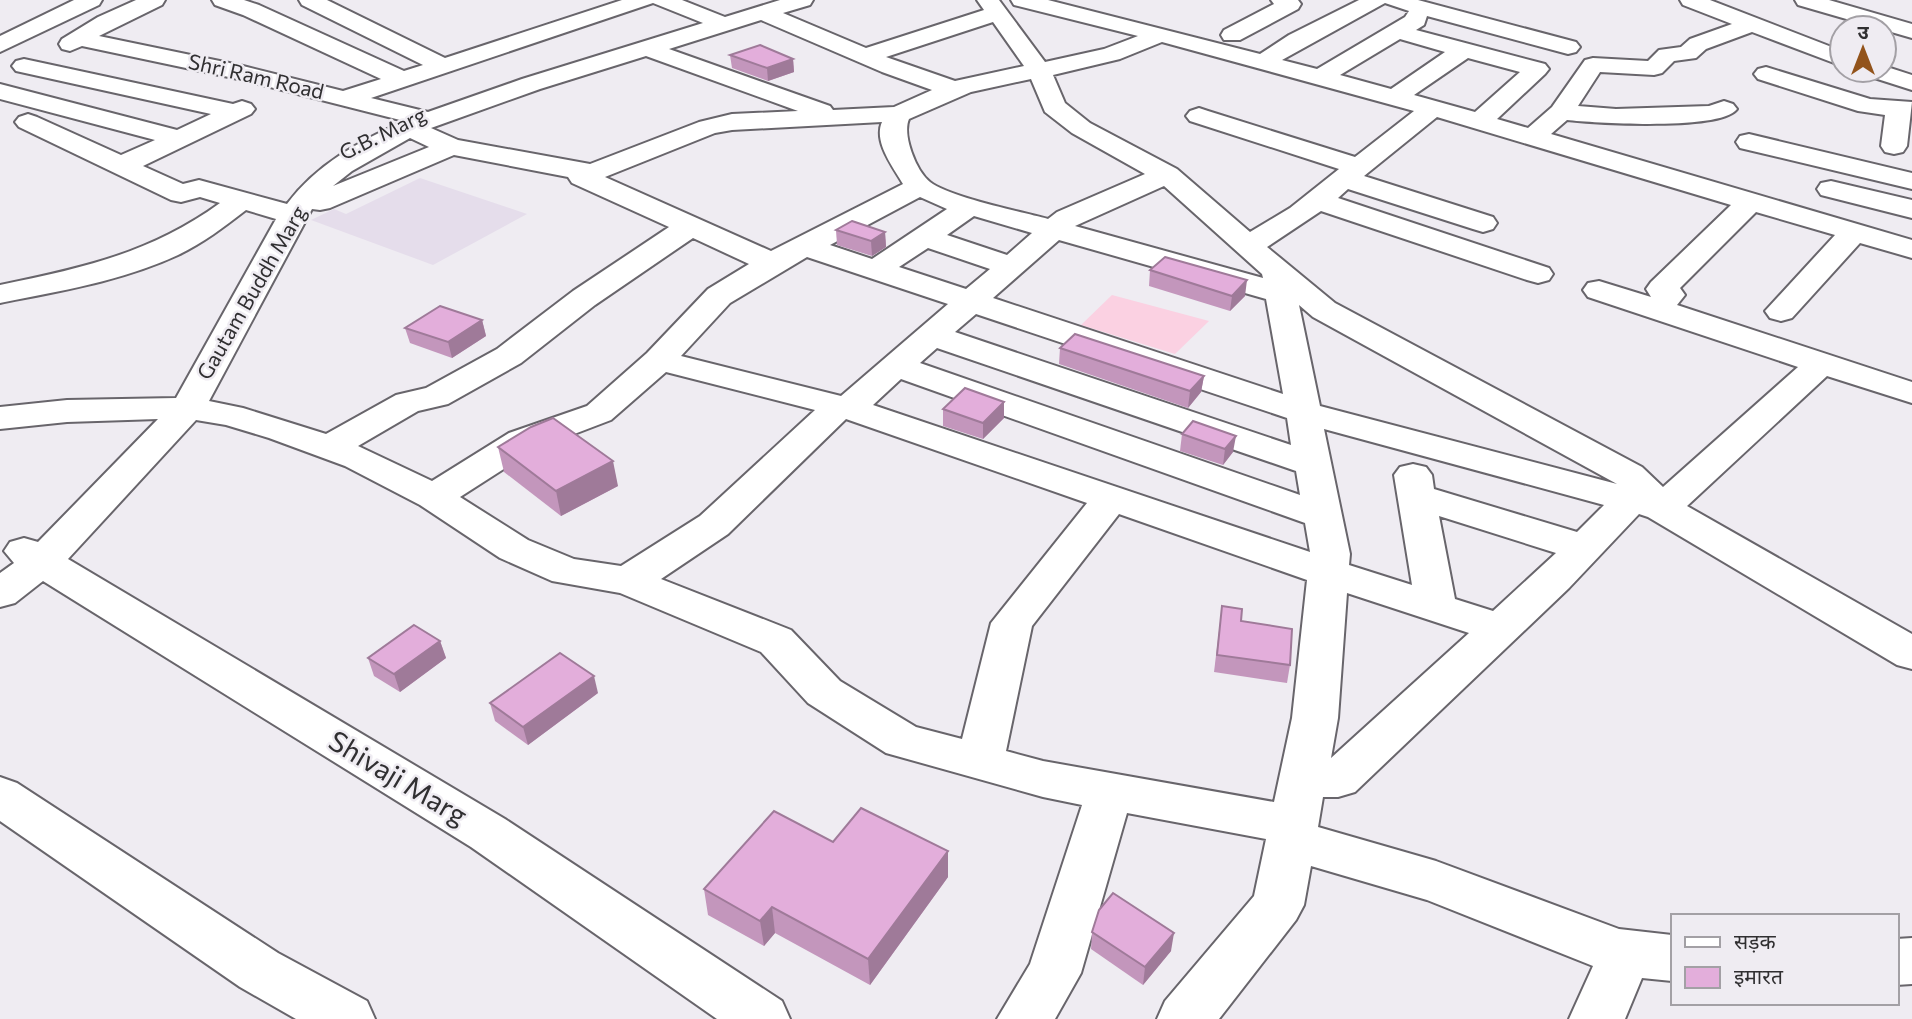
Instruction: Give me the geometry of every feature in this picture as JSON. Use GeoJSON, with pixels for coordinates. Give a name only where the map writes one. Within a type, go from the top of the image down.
{"type":"FeatureCollection","features":[{"type":"Feature","properties":{"kind":"street"},"geometry":{"type":"LineString","coordinates":[[23,11],[57,0]]}},
{"type":"Feature","properties":{"kind":"street"},"geometry":{"type":"LineString","coordinates":[[0,45],[92,0]]}},
{"type":"Feature","properties":{"kind":"street"},"geometry":{"type":"LineString","coordinates":[[0,74],[24,66],[81,39],[106,23],[155,0]]}},
{"type":"Feature","properties":{"kind":"street"},"geometry":{"type":"LineString","coordinates":[[223,0],[401,79]]}},
{"type":"Feature","properties":{"kind":"street"},"geometry":{"type":"LineString","coordinates":[[310,0],[408,49],[437,53]]}},
{"type":"Feature","properties":{"kind":"street"},"geometry":{"type":"LineString","coordinates":[[346,97],[401,79],[437,53],[644,0]]}},
{"type":"Feature","properties":{"kind":"street"},"geometry":{"type":"LineString","coordinates":[[662,0],[743,12],[956,90]]}},
{"type":"Feature","properties":{"kind":"street","name":"Gautam Buddh Marg"},"geometry":{"type":"LineString","coordinates":[[0,593],[22,561],[143,458],[175,408],[288,212],[342,165],[419,121],[648,49],[743,12],[802,0]]}},
{"type":"Feature","properties":{"kind":"street"},"geometry":{"type":"LineString","coordinates":[[1232,35],[1290,4],[1282,0]]}},
{"type":"Feature","properties":{"kind":"street"},"geometry":{"type":"LineString","coordinates":[[1263,62],[1297,40],[1376,0]]}},
{"type":"Feature","properties":{"kind":"street"},"geometry":{"type":"LineString","coordinates":[[1393,0],[1568,47]]}},
{"type":"Feature","properties":{"kind":"street"},"geometry":{"type":"LineString","coordinates":[[1691,0],[1828,54]]}},
{"type":"Feature","properties":{"kind":"street"},"geometry":{"type":"LineString","coordinates":[[1806,0],[1912,31]]}},
{"type":"Feature","properties":{"kind":"street"},"geometry":{"type":"LineString","coordinates":[[865,56],[1021,4],[1263,62],[1480,121],[1853,233],[1908,242]]}},
{"type":"Feature","properties":{"kind":"street"},"geometry":{"type":"LineString","coordinates":[[1021,4],[1040,72],[1054,107],[1081,128],[1167,175],[1248,246],[1279,282],[1324,310],[1629,475],[1647,504]]}},
{"type":"Feature","properties":{"kind":"street"},"geometry":{"type":"LineString","coordinates":[[1320,78],[1399,33],[1416,20],[1416,7]]}},
{"type":"Feature","properties":{"kind":"street","name":"G.B. Marg"},"geometry":{"type":"LineString","coordinates":[[419,121],[496,87],[743,12]]}},
{"type":"Feature","properties":{"kind":"street"},"geometry":{"type":"LineString","coordinates":[[1533,137],[1560,112],[1593,65],[1654,68],[1667,55],[1688,53],[1698,44],[1751,24]]}},
{"type":"Feature","properties":{"kind":"street"},"geometry":{"type":"LineString","coordinates":[[1399,33],[1537,69],[1480,121]]}},
{"type":"Feature","properties":{"kind":"street"},"geometry":{"type":"LineString","coordinates":[[772,263],[583,177],[708,128],[732,122],[898,114],[956,90],[1105,57],[1144,44],[1159,35]]}},
{"type":"Feature","properties":{"kind":"street"},"geometry":{"type":"LineString","coordinates":[[239,72],[313,38]]}},
{"type":"Feature","properties":{"kind":"street","name":"Shri Ram Road"},"geometry":{"type":"LineString","coordinates":[[81,39],[346,97],[419,121],[451,147],[496,158],[526,159],[592,173]]}},
{"type":"Feature","properties":{"kind":"street"},"geometry":{"type":"LineString","coordinates":[[648,49],[838,117]]}},
{"type":"Feature","properties":{"kind":"street"},"geometry":{"type":"LineString","coordinates":[[1394,98],[1464,50]]}},
{"type":"Feature","properties":{"kind":"street"},"geometry":{"type":"LineString","coordinates":[[24,66],[236,112]]}},
{"type":"Feature","properties":{"kind":"street"},"geometry":{"type":"LineString","coordinates":[[1766,74],[1867,106],[1906,110],[1894,146]]}},
{"type":"Feature","properties":{"kind":"street"},"geometry":{"type":"LineString","coordinates":[[120,166],[236,112],[286,84]]}},
{"type":"Feature","properties":{"kind":"street"},"geometry":{"type":"LineString","coordinates":[[0,91],[179,138]]}},
{"type":"Feature","properties":{"kind":"street"},"geometry":{"type":"LineString","coordinates":[[137,127],[190,102]]}},
{"type":"Feature","properties":{"kind":"street"},"geometry":{"type":"LineString","coordinates":[[1248,246],[1317,200],[1433,108]]}},
{"type":"Feature","properties":{"kind":"street"},"geometry":{"type":"LineString","coordinates":[[1560,112],[1616,117],[1712,113],[1724,109]]}},
{"type":"Feature","properties":{"kind":"street"},"geometry":{"type":"LineString","coordinates":[[898,114],[892,128],[897,150],[919,187],[970,206],[1053,229],[1279,282]]}},
{"type":"Feature","properties":{"kind":"street"},"geometry":{"type":"LineString","coordinates":[[1199,116],[1483,223]]}},
{"type":"Feature","properties":{"kind":"street"},"geometry":{"type":"LineString","coordinates":[[28,122],[181,194],[199,188],[288,212],[451,147]]}},
{"type":"Feature","properties":{"kind":"street"},"geometry":{"type":"LineString","coordinates":[[1749,142],[1912,181]]}},
{"type":"Feature","properties":{"kind":"street"},"geometry":{"type":"LineString","coordinates":[[628,581],[714,525],[844,407],[896,366],[1067,218],[1167,175]]}},
{"type":"Feature","properties":{"kind":"street"},"geometry":{"type":"LineString","coordinates":[[433,497],[522,441],[599,413],[659,360],[719,296],[772,263],[919,187]]}},
{"type":"Feature","properties":{"kind":"street"},"geometry":{"type":"LineString","coordinates":[[1831,190],[1912,209]]}},
{"type":"Feature","properties":{"kind":"street"},"geometry":{"type":"LineString","coordinates":[[0,294],[86,276],[148,256],[189,237],[242,200]]}},
{"type":"Feature","properties":{"kind":"street"},"geometry":{"type":"LineString","coordinates":[[1317,200],[1538,274]]}},
{"type":"Feature","properties":{"kind":"street"},"geometry":{"type":"LineString","coordinates":[[1657,309],[1669,295],[1662,289],[1751,202]]}},
{"type":"Feature","properties":{"kind":"street"},"geometry":{"type":"LineString","coordinates":[[875,270],[970,206]]}},
{"type":"Feature","properties":{"kind":"street"},"geometry":{"type":"LineString","coordinates":[[330,447],[408,402],[436,397],[509,356],[584,298],[666,241],[693,226]]}},
{"type":"Feature","properties":{"kind":"street"},"geometry":{"type":"LineString","coordinates":[[1781,312],[1853,233]]}},
{"type":"Feature","properties":{"kind":"street"},"geometry":{"type":"LineString","coordinates":[[924,237],[1011,266]]}},
{"type":"Feature","properties":{"kind":"street"},"geometry":{"type":"LineString","coordinates":[[804,246],[1304,412],[1647,504],[1912,654]]}},
{"type":"Feature","properties":{"kind":"street"},"geometry":{"type":"LineString","coordinates":[[1185,1019],[1278,905],[1315,718],[1331,554],[1279,282]]}},
{"type":"Feature","properties":{"kind":"street"},"geometry":{"type":"LineString","coordinates":[[1599,290],[1912,393]]}},
{"type":"Feature","properties":{"kind":"street"},"geometry":{"type":"LineString","coordinates":[[931,335],[1314,465]]}},
{"type":"Feature","properties":{"kind":"street"},"geometry":{"type":"LineString","coordinates":[[659,360],[844,407],[1329,573],[1500,628]]}},
{"type":"Feature","properties":{"kind":"street"},"geometry":{"type":"LineString","coordinates":[[1304,777],[1338,779],[1584,548],[1647,504],[1822,363]]}},
{"type":"Feature","properties":{"kind":"street"},"geometry":{"type":"LineString","coordinates":[[896,366],[1323,516]]}},
{"type":"Feature","properties":{"kind":"street"},"geometry":{"type":"LineString","coordinates":[[0,418],[66,411],[175,408],[231,415],[282,429],[330,447],[358,458],[433,497],[514,549],[566,571],[628,581],[776,641],[824,692],[902,741],[1043,779],[1110,791],[1293,833],[1649,956],[1597,1019]]}},
{"type":"Feature","properties":{"kind":"street"},"geometry":{"type":"LineString","coordinates":[[1406,439],[1436,608]]}},
{"type":"Feature","properties":{"kind":"street"},"geometry":{"type":"LineString","coordinates":[[1416,496],[1584,548]]}},
{"type":"Feature","properties":{"kind":"street"},"geometry":{"type":"LineString","coordinates":[[980,762],[1012,623],[1112,498]]}},
{"type":"Feature","properties":{"kind":"street","name":"Shivaji Marg"},"geometry":{"type":"LineString","coordinates":[[22,561],[488,833],[762,1019]]}},
{"type":"Feature","properties":{"kind":"street"},"geometry":{"type":"LineString","coordinates":[[1025,1019],[1054,974],[1110,791]]}},
{"type":"Feature","properties":{"kind":"street"},"geometry":{"type":"LineString","coordinates":[[0,796],[259,970],[346,1019]]}},
{"type":"Feature","properties":{"kind":"shaded area"},"geometry":{"type":"Polygon","coordinates":[[[420,178],[527,214],[433,265],[311,220],[334,209],[346,214],[420,178]]]}},
{"type":"Feature","properties":{"kind":"shaded area"},"geometry":{"type":"Polygon","coordinates":[[[1112,295],[1209,321],[1175,354],[1081,325],[1112,295]]]}},
{"type":"Feature","properties":{"kind":"building"},"geometry":{"type":"Polygon","coordinates":[[[760,45],[793,59],[767,68],[730,55],[760,45]]]}},
{"type":"Feature","properties":{"kind":"building"},"geometry":{"type":"Polygon","coordinates":[[[852,221],[885,232],[871,241],[836,230],[852,221]]]}},
{"type":"Feature","properties":{"kind":"building"},"geometry":{"type":"Polygon","coordinates":[[[1165,257],[1247,280],[1232,296],[1150,270],[1165,257]]]}},
{"type":"Feature","properties":{"kind":"building"},"geometry":{"type":"Polygon","coordinates":[[[440,306],[482,320],[448,342],[405,328],[440,306]]]}},
{"type":"Feature","properties":{"kind":"building"},"geometry":{"type":"Polygon","coordinates":[[[1075,334],[1204,376],[1190,391],[1060,348],[1075,334]]]}},
{"type":"Feature","properties":{"kind":"building"},"geometry":{"type":"Polygon","coordinates":[[[965,388],[1004,402],[983,423],[943,409],[965,388]]]}},
{"type":"Feature","properties":{"kind":"building"},"geometry":{"type":"Polygon","coordinates":[[[553,418],[613,461],[556,491],[498,447],[531,427],[553,418]]]}},
{"type":"Feature","properties":{"kind":"building"},"geometry":{"type":"Polygon","coordinates":[[[1193,421],[1236,436],[1225,449],[1182,434],[1193,421]]]}},
{"type":"Feature","properties":{"kind":"building"},"geometry":{"type":"Polygon","coordinates":[[[1222,606],[1242,609],[1241,621],[1292,629],[1290,665],[1217,655],[1222,606]]]}},
{"type":"Feature","properties":{"kind":"building"},"geometry":{"type":"Polygon","coordinates":[[[414,625],[440,641],[394,674],[368,658],[414,625]]]}},
{"type":"Feature","properties":{"kind":"building"},"geometry":{"type":"Polygon","coordinates":[[[560,653],[594,676],[523,727],[490,703],[560,653]]]}},
{"type":"Feature","properties":{"kind":"building"},"geometry":{"type":"Polygon","coordinates":[[[861,808],[948,851],[868,959],[772,907],[760,921],[704,889],[774,811],[833,842],[861,808]]]}},
{"type":"Feature","properties":{"kind":"building"},"geometry":{"type":"Polygon","coordinates":[[[1113,893],[1174,933],[1145,967],[1092,932],[1099,910],[1113,893]]]}}]}
